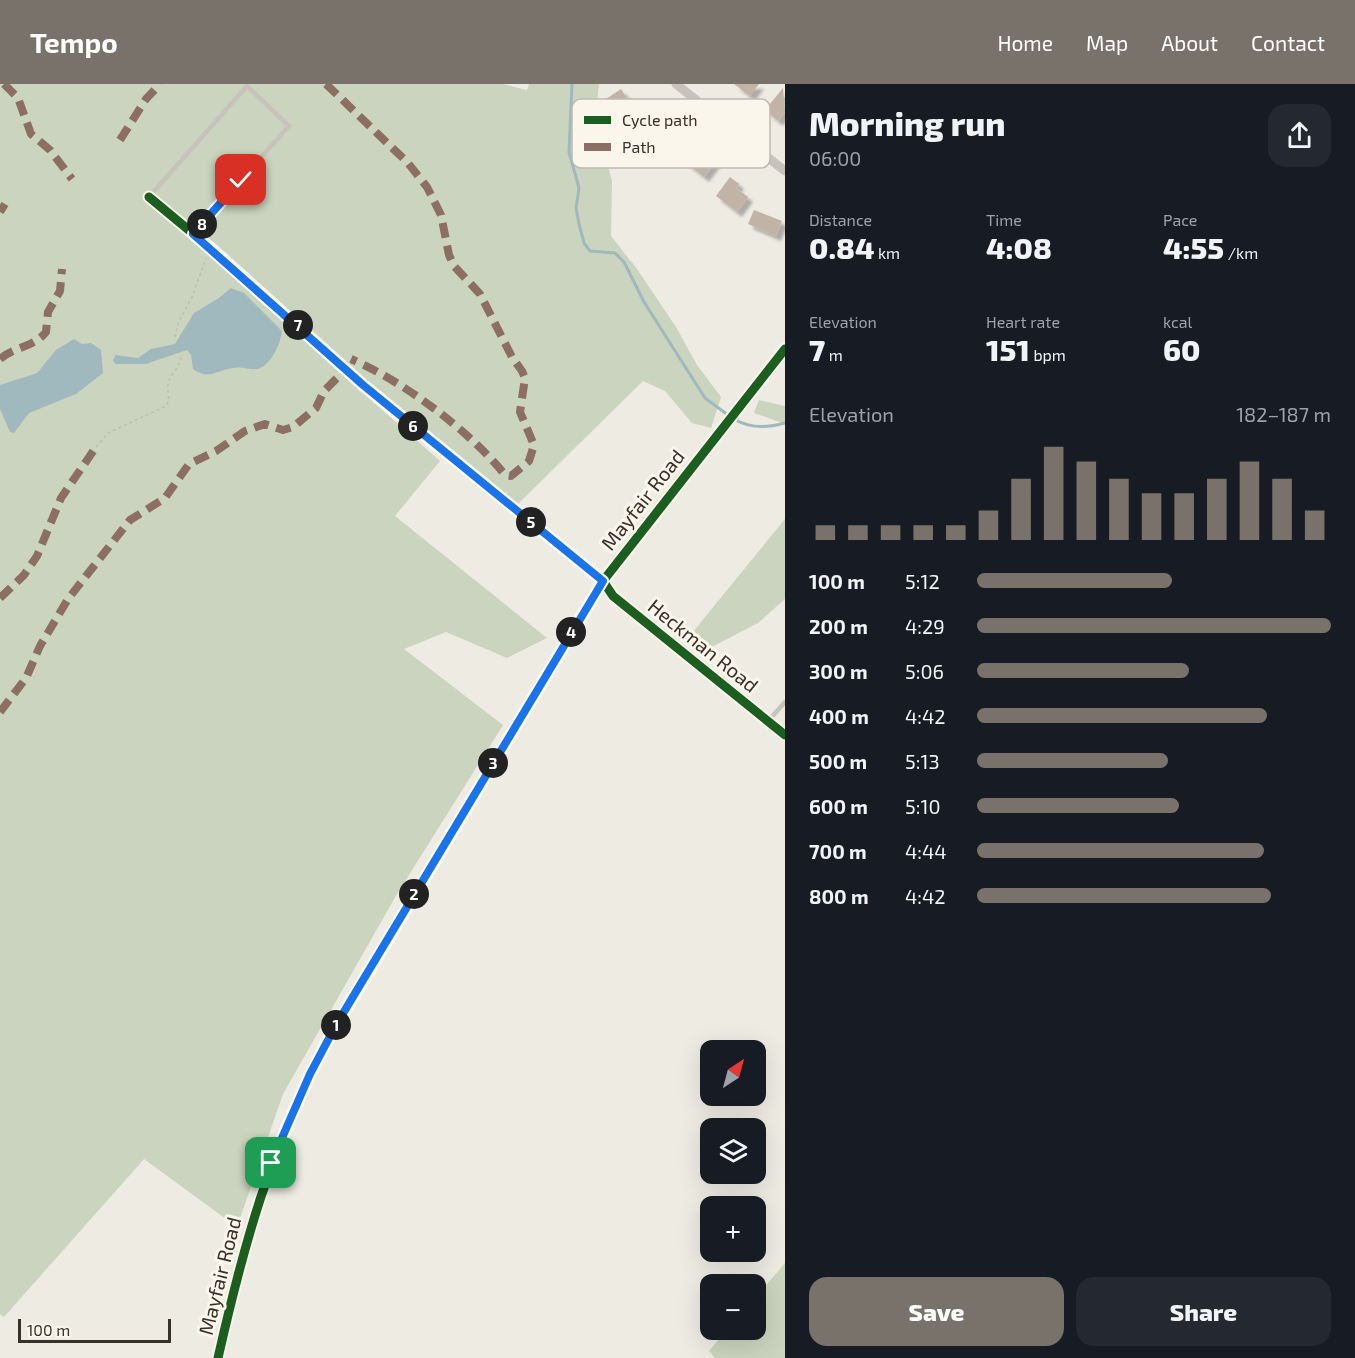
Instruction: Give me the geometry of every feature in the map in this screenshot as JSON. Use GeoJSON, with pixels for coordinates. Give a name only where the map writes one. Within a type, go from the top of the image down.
{"type":"FeatureCollection","features":[{"type":"Feature","properties":{"kind":"street"},"geometry":{"type":"LineString","coordinates":[[676,84],[695,99]]}},
{"type":"Feature","properties":{"kind":"street"},"geometry":{"type":"LineString","coordinates":[[770,159],[785,171]]}},
{"type":"Feature","properties":{"kind":"street"},"geometry":{"type":"LineString","coordinates":[[149,197],[363,385],[603,581]]}},
{"type":"Feature","properties":{"kind":"street","name":"Mayfair Road"},"geometry":{"type":"LineString","coordinates":[[218,1358],[255,1209],[282,1136],[310,1074],[342,1015],[603,581],[785,349]]}},
{"type":"Feature","properties":{"kind":"street","name":"Heckman Road"},"geometry":{"type":"LineString","coordinates":[[603,581],[613,596],[785,735]]}},
{"type":"Feature","properties":{"kind":"lane"},"geometry":{"type":"LineString","coordinates":[[149,197],[247,86],[289,126],[193,234]]}},
{"type":"Feature","properties":{"kind":"lane"},"geometry":{"type":"LineString","coordinates":[[768,722],[785,702]]}},
{"type":"Feature","properties":{"kind":"path"},"geometry":{"type":"LineString","coordinates":[[175,337],[178,323],[192,297],[207,256]]}},
{"type":"Feature","properties":{"kind":"path"},"geometry":{"type":"LineString","coordinates":[[96,447],[108,433],[166,406],[170,401],[169,382],[179,367],[181,357]]}},
{"type":"Feature","properties":{"kind":"green space"},"geometry":{"type":"Polygon","coordinates":[[[0,84],[503,84],[527,90],[529,84],[599,84],[597,99],[572,99],[572,168],[609,168],[612,181],[611,236],[637,269],[676,327],[697,365],[721,397],[711,428],[692,423],[665,391],[643,381],[517,505],[393,404],[373,402],[440,461],[395,516],[547,638],[507,658],[446,632],[404,649],[503,725],[397,894],[283,1094],[237,1227],[144,1159],[4,1317],[0,1314],[0,84]]]}},
{"type":"Feature","properties":{"kind":"green space"},"geometry":{"type":"Polygon","coordinates":[[[759,400],[785,406],[785,424],[754,413],[759,400]]]}},
{"type":"Feature","properties":{"kind":"green space"},"geometry":{"type":"Polygon","coordinates":[[[785,519],[785,599],[758,623],[700,653],[688,638],[785,519]]]}},
{"type":"Feature","properties":{"kind":"green space"},"geometry":{"type":"Polygon","coordinates":[[[785,1263],[785,1358],[715,1358],[709,1351],[718,1340],[766,1340],[766,1285],[785,1263]]]}},
{"type":"Feature","properties":{"kind":"water"},"geometry":{"type":"Polygon","coordinates":[[[231,288],[244,293],[282,331],[274,354],[262,367],[227,369],[213,374],[204,374],[193,369],[191,355],[187,350],[146,364],[116,364],[113,361],[115,355],[138,358],[151,349],[175,344],[194,313],[231,288]]]}},
{"type":"Feature","properties":{"kind":"water"},"geometry":{"type":"Polygon","coordinates":[[[74,339],[82,344],[91,343],[101,350],[103,373],[76,394],[29,413],[14,433],[10,432],[0,409],[0,385],[37,373],[56,350],[74,339]]]}},
{"type":"Feature","properties":{"kind":"building"},"geometry":{"type":"Polygon","coordinates":[[[734,84],[759,84],[750,96],[734,84]]]}},
{"type":"Feature","properties":{"kind":"building"},"geometry":{"type":"Polygon","coordinates":[[[783,88],[785,112],[778,121],[770,114],[770,104],[783,88]]]}},
{"type":"Feature","properties":{"kind":"building"},"geometry":{"type":"Polygon","coordinates":[[[621,89],[627,99],[606,99],[621,89]]]}},
{"type":"Feature","properties":{"kind":"building"},"geometry":{"type":"Polygon","coordinates":[[[693,168],[711,168],[704,177],[693,168]]]}},
{"type":"Feature","properties":{"kind":"building"},"geometry":{"type":"Polygon","coordinates":[[[730,177],[739,184],[736,188],[748,197],[737,212],[716,196],[730,177]]]}},
{"type":"Feature","properties":{"kind":"building"},"geometry":{"type":"Polygon","coordinates":[[[754,210],[782,221],[776,236],[748,224],[754,210]]]}},
{"type":"Feature","properties":{"kind":"waterway"},"geometry":{"type":"LineString","coordinates":[[572,84],[569,152],[572,163]]}},
{"type":"Feature","properties":{"kind":"waterway"},"geometry":{"type":"LineString","coordinates":[[573,168],[579,188],[576,208],[584,243],[590,251],[615,253],[624,262],[644,302],[705,398],[728,415]]}},
{"type":"Feature","properties":{"kind":"waterway"},"geometry":{"type":"LineString","coordinates":[[734,419],[759,426],[785,423]]}},
{"type":"Feature","properties":{"kind":"marked path"},"geometry":{"type":"LineString","coordinates":[[4,84],[18,98],[31,134],[50,150],[72,179]]}},
{"type":"Feature","properties":{"kind":"marked path"},"geometry":{"type":"LineString","coordinates":[[120,140],[146,99],[160,84]]}},
{"type":"Feature","properties":{"kind":"marked path"},"geometry":{"type":"LineString","coordinates":[[326,84],[408,163],[427,187],[441,215],[449,255],[454,266],[480,294],[525,378],[520,412],[534,445],[529,461],[511,476],[505,475],[473,441],[434,409],[392,380],[351,359]]}},
{"type":"Feature","properties":{"kind":"marked path"},"geometry":{"type":"LineString","coordinates":[[0,212],[5,204]]}},
{"type":"Feature","properties":{"kind":"marked path"},"geometry":{"type":"LineString","coordinates":[[0,359],[36,341],[46,332],[48,312],[60,291],[62,269]]}},
{"type":"Feature","properties":{"kind":"marked path"},"geometry":{"type":"LineString","coordinates":[[0,712],[26,678],[40,646],[68,599],[130,520],[165,498],[189,464],[216,451],[245,431],[265,424],[283,430],[293,427],[316,408],[324,391],[339,376]]}},
{"type":"Feature","properties":{"kind":"marked path"},"geometry":{"type":"LineString","coordinates":[[0,598],[24,575],[37,556],[61,498],[96,447]]}},
{"type":"Feature","properties":{"kind":"cycle path"},"geometry":{"type":"LineString","coordinates":[[149,197],[214,251],[363,385],[603,581],[613,596],[785,735]]}},
{"type":"Feature","properties":{"kind":"cycle path"},"geometry":{"type":"LineString","coordinates":[[218,1358],[238,1275],[261,1198],[289,1122],[325,1045],[603,581],[785,349]]}},
{"type":"Feature","properties":{"kind":"route"},"geometry":{"type":"LineString","coordinates":[[241,180],[193,234],[363,385],[603,581],[336,1025],[289,1118],[271,1163]]}}]}
